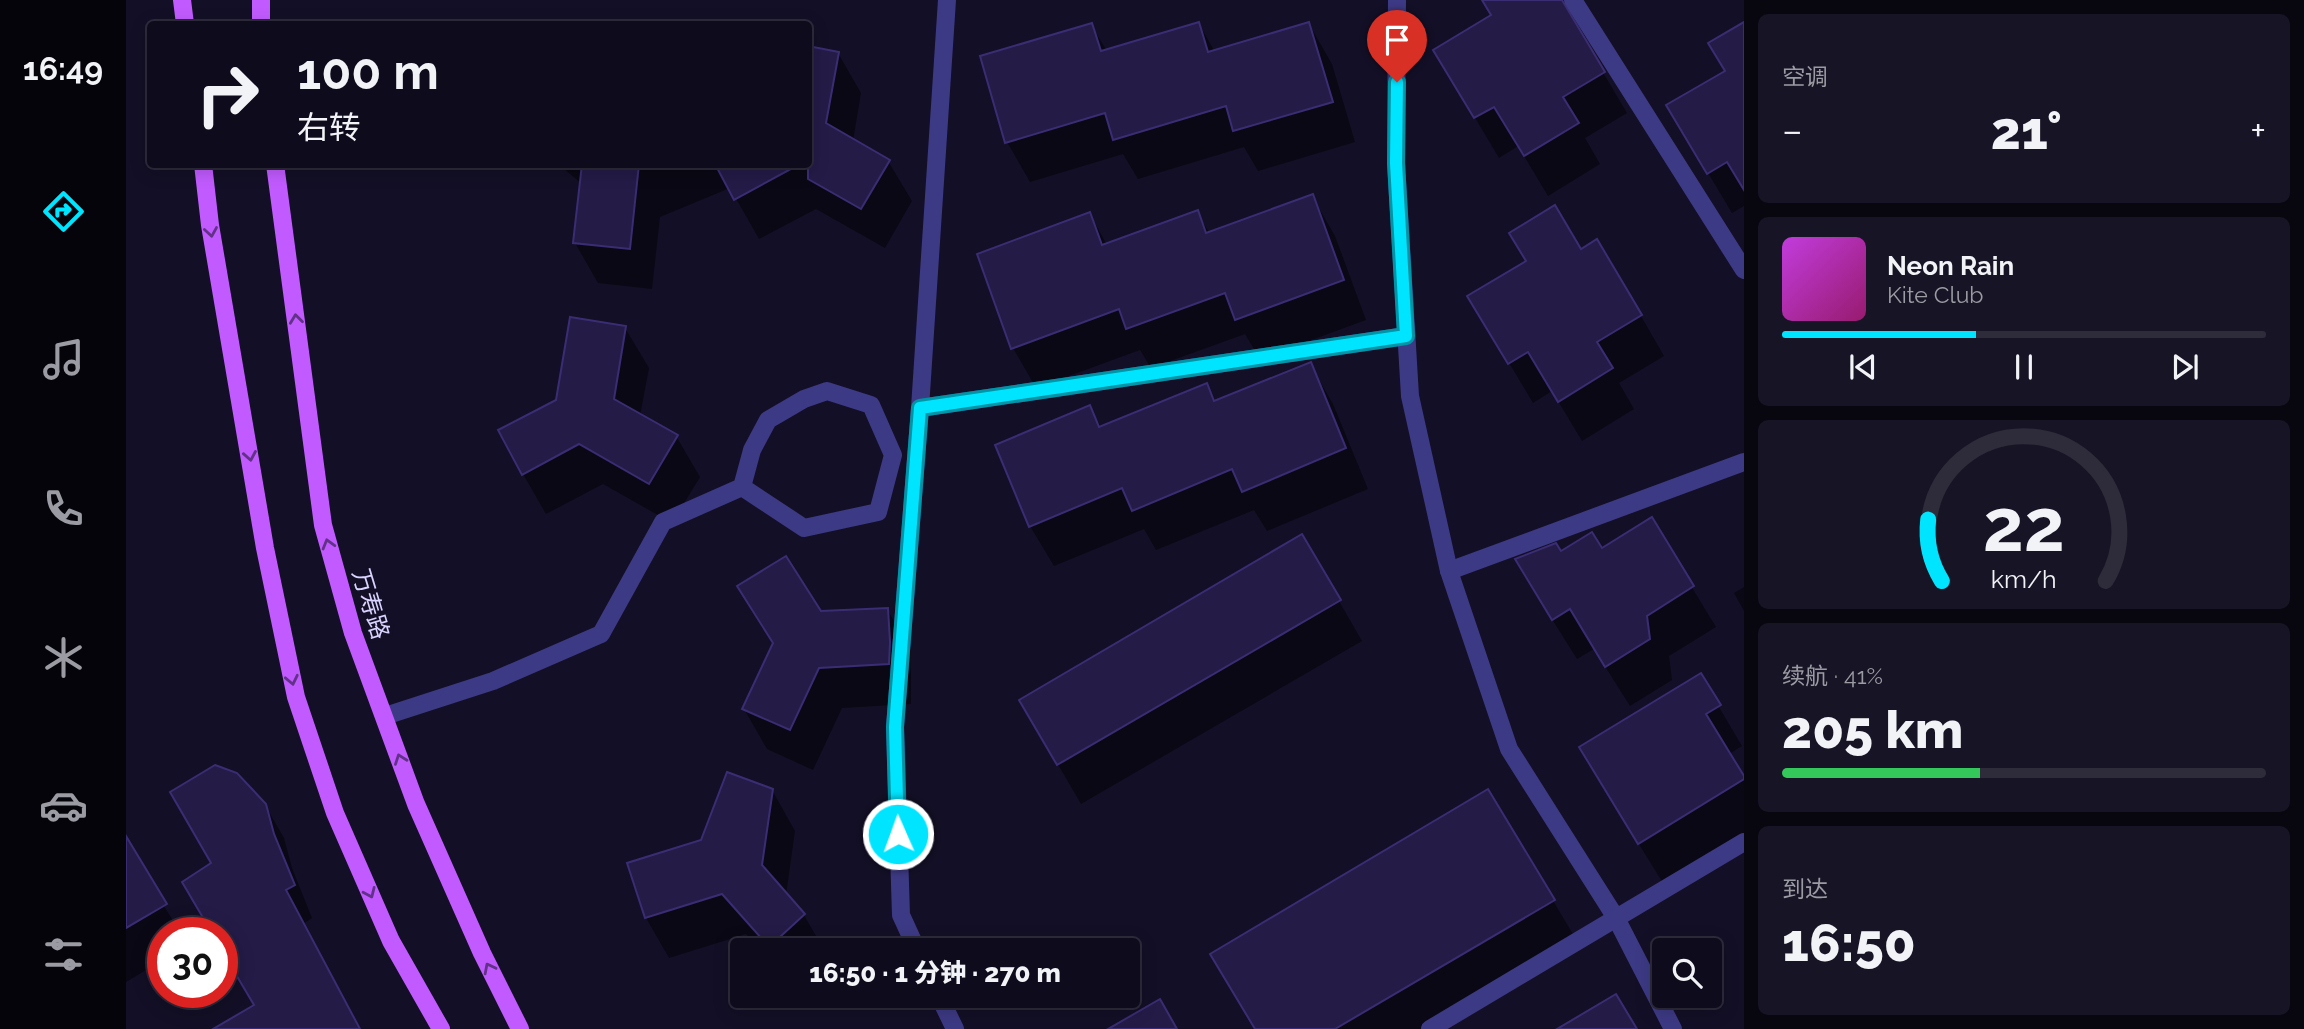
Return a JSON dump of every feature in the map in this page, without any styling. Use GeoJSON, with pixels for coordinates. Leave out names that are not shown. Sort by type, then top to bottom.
{"type":"FeatureCollection","features":[{"type":"Feature","properties":{"kind":"main road"},"geometry":{"type":"LineString","coordinates":[[182,0],[185,21]]}},
{"type":"Feature","properties":{"kind":"main road"},"geometry":{"type":"LineString","coordinates":[[261,0],[261,21]]}},
{"type":"Feature","properties":{"kind":"main road"},"geometry":{"type":"LineString","coordinates":[[203,168],[210,225],[265,548],[296,697],[335,813],[391,941],[441,1029]]}},
{"type":"Feature","properties":{"kind":"main road","name":"万寿路"},"geometry":{"type":"LineString","coordinates":[[276,168],[323,525],[353,634],[421,816],[482,954],[520,1029]]}},
{"type":"Feature","properties":{"kind":"street"},"geometry":{"type":"LineString","coordinates":[[912,938],[901,915],[895,727],[920,408],[947,0]]}},
{"type":"Feature","properties":{"kind":"street"},"geometry":{"type":"LineString","coordinates":[[1397,0],[1396,163],[1410,396],[1449,571],[1509,749],[1616,918],[1673,1029]]}},
{"type":"Feature","properties":{"kind":"street"},"geometry":{"type":"LineString","coordinates":[[1573,0],[1744,270]]}},
{"type":"Feature","properties":{"kind":"street"},"geometry":{"type":"LineString","coordinates":[[920,408],[1406,336]]}},
{"type":"Feature","properties":{"kind":"street"},"geometry":{"type":"LineString","coordinates":[[827,391],[871,405],[893,455],[878,512],[804,528],[743,487],[752,450],[768,420],[804,399],[827,391]]}},
{"type":"Feature","properties":{"kind":"street"},"geometry":{"type":"LineString","coordinates":[[1449,571],[1744,462]]}},
{"type":"Feature","properties":{"kind":"street"},"geometry":{"type":"LineString","coordinates":[[385,716],[493,681],[601,634],[663,522],[743,487]]}},
{"type":"Feature","properties":{"kind":"street"},"geometry":{"type":"LineString","coordinates":[[1430,1029],[1744,842]]}},
{"type":"Feature","properties":{"kind":"street"},"geometry":{"type":"LineString","coordinates":[[944,1008],[954,1029]]}},
{"type":"Feature","properties":{"kind":"building"},"geometry":{"type":"Polygon","coordinates":[[[1482,0],[1562,0],[1605,72],[1563,97],[1579,123],[1524,156],[1494,107],[1474,118],[1433,50],[1491,15],[1482,0]]]}},
{"type":"Feature","properties":{"kind":"building"},"geometry":{"type":"Polygon","coordinates":[[[1199,22],[1208,52],[1309,22],[1333,102],[1233,131],[1226,106],[1113,140],[1105,113],[1005,143],[980,56],[1092,23],[1101,51],[1199,22]]]}},
{"type":"Feature","properties":{"kind":"building"},"geometry":{"type":"Polygon","coordinates":[[[1744,22],[1744,190],[1727,162],[1707,174],[1666,105],[1725,71],[1708,43],[1744,22]]]}},
{"type":"Feature","properties":{"kind":"building"},"geometry":{"type":"Polygon","coordinates":[[[812,47],[839,52],[826,123],[890,160],[861,209],[808,179],[808,168],[812,168],[812,47]]]}},
{"type":"Feature","properties":{"kind":"building"},"geometry":{"type":"Polygon","coordinates":[[[582,168],[639,168],[630,249],[573,243],[582,168]]]}},
{"type":"Feature","properties":{"kind":"building"},"geometry":{"type":"Polygon","coordinates":[[[717,168],[793,168],[734,200],[717,168]]]}},
{"type":"Feature","properties":{"kind":"building"},"geometry":{"type":"Polygon","coordinates":[[[1313,194],[1344,280],[1235,320],[1225,293],[1126,329],[1119,309],[1011,349],[977,254],[1090,212],[1102,245],[1198,210],[1206,233],[1313,194]]]}},
{"type":"Feature","properties":{"kind":"building"},"geometry":{"type":"Polygon","coordinates":[[[1555,205],[1581,249],[1597,239],[1642,315],[1597,342],[1613,368],[1558,402],[1528,352],[1508,364],[1467,296],[1526,261],[1509,233],[1555,205]]]}},
{"type":"Feature","properties":{"kind":"building"},"geometry":{"type":"Polygon","coordinates":[[[570,317],[626,326],[614,399],[678,435],[649,484],[579,444],[522,475],[498,430],[556,400],[570,317]]]}},
{"type":"Feature","properties":{"kind":"building"},"geometry":{"type":"Polygon","coordinates":[[[1311,362],[1346,448],[1242,492],[1232,469],[1132,511],[1122,488],[1029,527],[995,445],[1090,405],[1099,427],[1207,383],[1214,401],[1311,362]]]}},
{"type":"Feature","properties":{"kind":"building"},"geometry":{"type":"Polygon","coordinates":[[[1652,517],[1694,586],[1647,616],[1650,639],[1605,667],[1570,609],[1552,620],[1515,559],[1556,543],[1561,551],[1592,532],[1602,548],[1652,517]]]}},
{"type":"Feature","properties":{"kind":"building"},"geometry":{"type":"Polygon","coordinates":[[[1302,534],[1341,600],[1057,765],[1019,700],[1302,534]]]}},
{"type":"Feature","properties":{"kind":"building"},"geometry":{"type":"Polygon","coordinates":[[[786,556],[821,611],[888,608],[890,642],[889,664],[819,668],[790,730],[742,709],[773,643],[737,586],[786,556]]]}},
{"type":"Feature","properties":{"kind":"building"},"geometry":{"type":"Polygon","coordinates":[[[1701,673],[1721,705],[1706,714],[1744,779],[1638,844],[1579,747],[1701,673]]]}},
{"type":"Feature","properties":{"kind":"building"},"geometry":{"type":"Polygon","coordinates":[[[215,765],[237,773],[266,804],[274,834],[295,885],[286,890],[360,1029],[213,1029],[254,1005],[238,978],[238,917],[203,917],[182,882],[211,863],[170,792],[215,765]]]}},
{"type":"Feature","properties":{"kind":"building"},"geometry":{"type":"Polygon","coordinates":[[[727,772],[773,789],[762,865],[805,914],[779,938],[761,938],[722,894],[645,918],[627,863],[701,840],[727,772]]]}},
{"type":"Feature","properties":{"kind":"building"},"geometry":{"type":"Polygon","coordinates":[[[1488,789],[1555,900],[1335,1029],[1255,1029],[1210,954],[1488,789]]]}},
{"type":"Feature","properties":{"kind":"building"},"geometry":{"type":"Polygon","coordinates":[[[126,836],[167,904],[126,928],[126,836]]]}},
{"type":"Feature","properties":{"kind":"building"},"geometry":{"type":"Polygon","coordinates":[[[1616,994],[1637,1029],[1557,1029],[1616,994]]]}},
{"type":"Feature","properties":{"kind":"building"},"geometry":{"type":"Polygon","coordinates":[[[1160,999],[1177,1029],[1108,1029],[1160,999]]]}},
{"type":"Feature","properties":{"kind":"route"},"geometry":{"type":"LineString","coordinates":[[898,834],[895,727],[920,408],[1406,336],[1396,163],[1397,82]]}}]}
